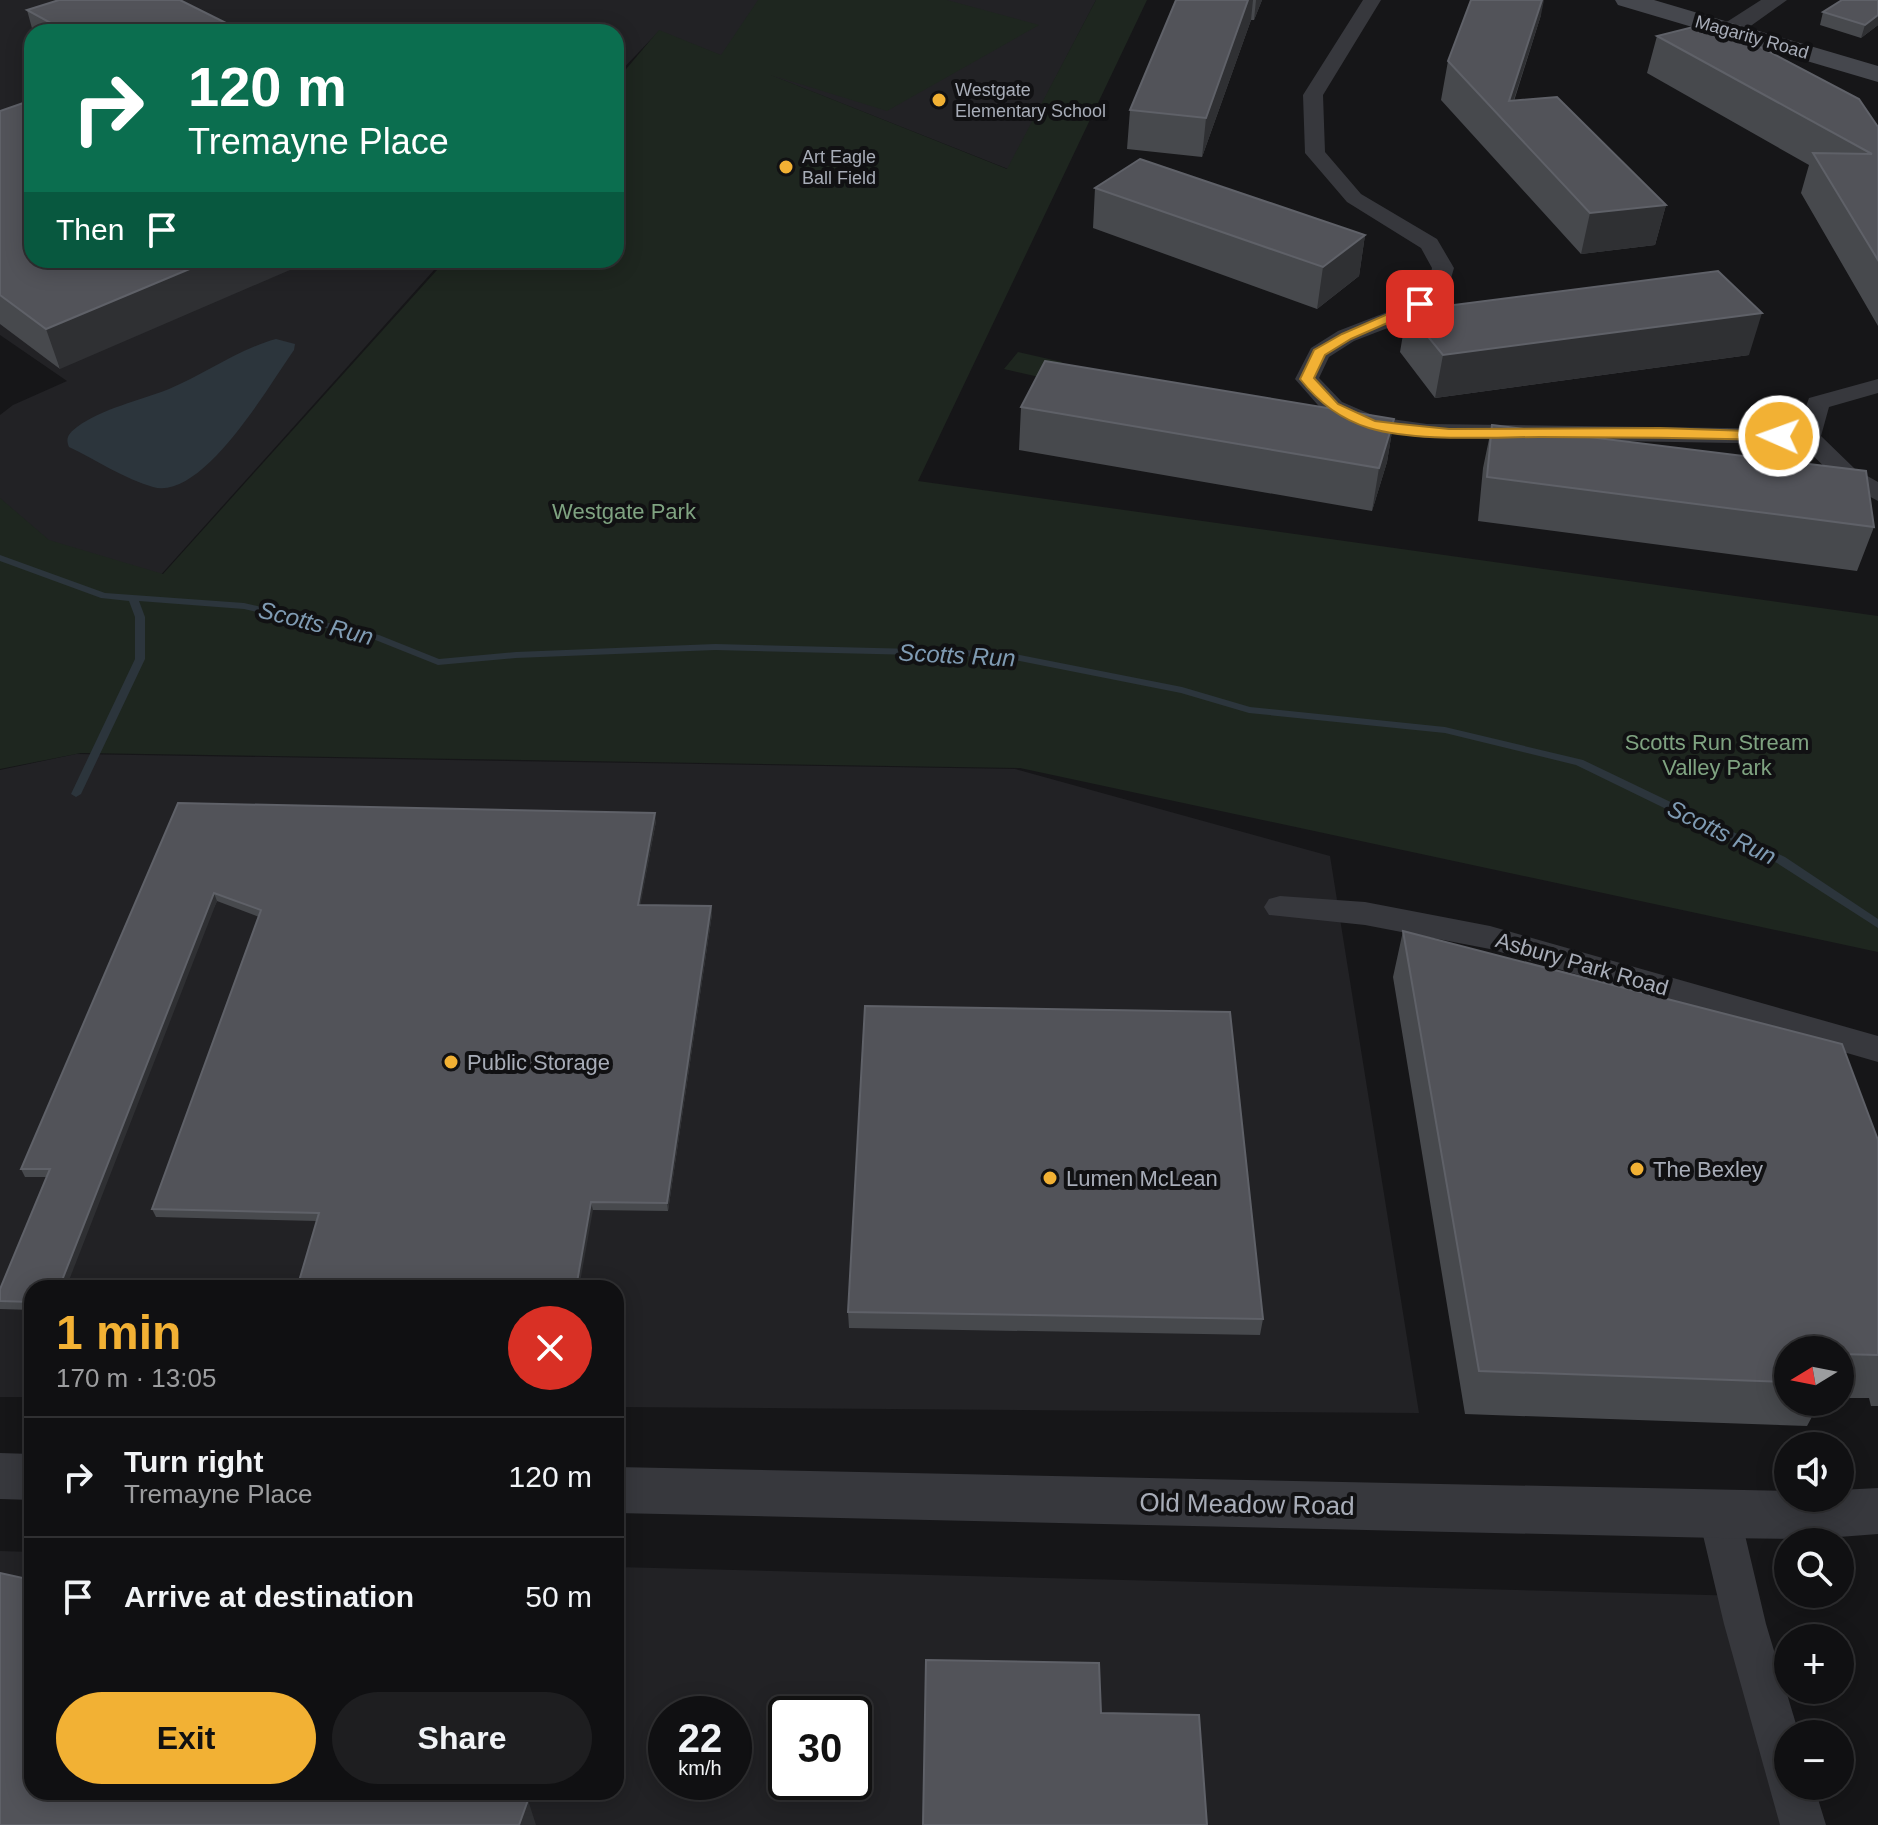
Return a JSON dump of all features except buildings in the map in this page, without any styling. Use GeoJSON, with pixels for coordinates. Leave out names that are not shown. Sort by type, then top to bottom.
{"type":"FeatureCollection","features":[{"type":"Feature","properties":{"kind":"main road","name":"Magarity Road"},"geometry":{"type":"LineString","coordinates":[[1627,0],[1878,74]]}},
{"type":"Feature","properties":{"kind":"street"},"geometry":{"type":"LineString","coordinates":[[1372,0],[1313,95],[1315,153],[1354,198],[1429,244],[1443,268],[1437,294],[1403,314],[1346,336],[1319,353],[1307,379],[1333,407],[1372,424],[1449,433],[1660,432],[1808,437],[1846,474],[1878,493]]}},
{"type":"Feature","properties":{"kind":"street"},"geometry":{"type":"LineString","coordinates":[[1730,30],[1776,0]]}},
{"type":"Feature","properties":{"kind":"street"},"geometry":{"type":"LineString","coordinates":[[1808,437],[1818,403],[1878,386]]}},
{"type":"Feature","properties":{"kind":"street","name":"Asbury Park Road"},"geometry":{"type":"LineString","coordinates":[[1280,907],[1339,908],[1416,920],[1528,947],[1878,1049]]}},
{"type":"Feature","properties":{"kind":"street"},"geometry":{"type":"LineString","coordinates":[[0,1476],[24,1477]]}},
{"type":"Feature","properties":{"kind":"street","name":"Old Meadow Road"},"geometry":{"type":"LineString","coordinates":[[624,1490],[1719,1514],[1813,1515],[1878,1511]]}},
{"type":"Feature","properties":{"kind":"street"},"geometry":{"type":"LineString","coordinates":[[1719,1514],[1748,1638],[1774,1727]]}},
{"type":"Feature","properties":{"kind":"street"},"geometry":{"type":"LineString","coordinates":[[1795,1800],[1803,1825]]}},
{"type":"Feature","properties":{"kind":"shaded area"},"geometry":{"type":"Polygon","coordinates":[[[0,0],[1096,0],[1008,169],[659,31],[624,68],[624,24],[24,24],[24,268],[436,268],[158,578],[46,544],[0,522],[0,415],[13,405],[67,381],[0,335],[0,0]]]}},
{"type":"Feature","properties":{"kind":"shaded area"},"geometry":{"type":"Polygon","coordinates":[[[276,339],[295,344],[294,350],[252,412],[213,459],[193,476],[172,487],[142,484],[69,447],[67,441],[70,434],[87,420],[169,389],[276,339]]]}},
{"type":"Feature","properties":{"kind":"shaded area"},"geometry":{"type":"Polygon","coordinates":[[[76,754],[1015,769],[1330,856],[1419,1413],[624,1407],[624,1280],[24,1280],[24,1397],[0,1397],[0,770],[76,754]]]}},
{"type":"Feature","properties":{"kind":"shaded area"},"geometry":{"type":"Polygon","coordinates":[[[0,1551],[24,1552],[24,1800],[624,1800],[624,1567],[1746,1596],[1774,1723],[1774,1800],[1795,1800],[1808,1825],[0,1825],[0,1551]]]}},
{"type":"Feature","properties":{"kind":"green space"},"geometry":{"type":"Polygon","coordinates":[[[758,0],[947,0],[1039,25],[887,111],[771,75],[1007,169],[1096,0],[1147,0],[918,481],[1878,616],[1878,952],[1020,768],[81,753],[0,769],[0,498],[49,540],[163,574],[439,268],[624,268],[624,72],[659,30],[721,55],[758,0]]]}},
{"type":"Feature","properties":{"kind":"green space"},"geometry":{"type":"Polygon","coordinates":[[[1018,352],[1062,362],[1048,379],[1004,369],[1018,352]]]}},
{"type":"Feature","properties":{"kind":"waterway","name":"Scotts Run"},"geometry":{"type":"LineString","coordinates":[[0,558],[104,596],[133,598]]}},
{"type":"Feature","properties":{"kind":"waterway"},"geometry":{"type":"LineString","coordinates":[[76,794],[140,659],[140,617],[133,598]]}},
{"type":"Feature","properties":{"kind":"waterway","name":"Scotts Run"},"geometry":{"type":"LineString","coordinates":[[133,598],[244,606],[376,637],[438,662],[516,655],[715,647],[999,654],[1182,690],[1249,710],[1445,730],[1579,762],[1781,860],[1878,924]]}},
{"type":"Feature","properties":{"kind":"place","name":"Westgate Elementary School"},"geometry":{"type":"Point","coordinates":[939,100]}},
{"type":"Feature","properties":{"kind":"place","name":"Art Eagle Ball Field"},"geometry":{"type":"Point","coordinates":[786,167]}},
{"type":"Feature","properties":{"kind":"place","name":"Public Storage"},"geometry":{"type":"Point","coordinates":[451,1062]}},
{"type":"Feature","properties":{"kind":"place","name":"The Bexley"},"geometry":{"type":"Point","coordinates":[1637,1169]}},
{"type":"Feature","properties":{"kind":"place","name":"Lumen McLean"},"geometry":{"type":"Point","coordinates":[1050,1178]}},
{"type":"Feature","properties":{"kind":"route"},"geometry":{"type":"LineString","coordinates":[[1420,304],[1403,314],[1346,336],[1319,353],[1307,379],[1333,407],[1372,424],[1400,428],[1449,433],[1660,432],[1779,436]]}},
{"type":"Feature","properties":{"kind":"park label","name":"Westgate Park"},"geometry":{"type":"Point","coordinates":[624,511]}},
{"type":"Feature","properties":{"kind":"park label","name":"Scotts Run Stream Valley Park"},"geometry":{"type":"Point","coordinates":[1717,754]}}]}
